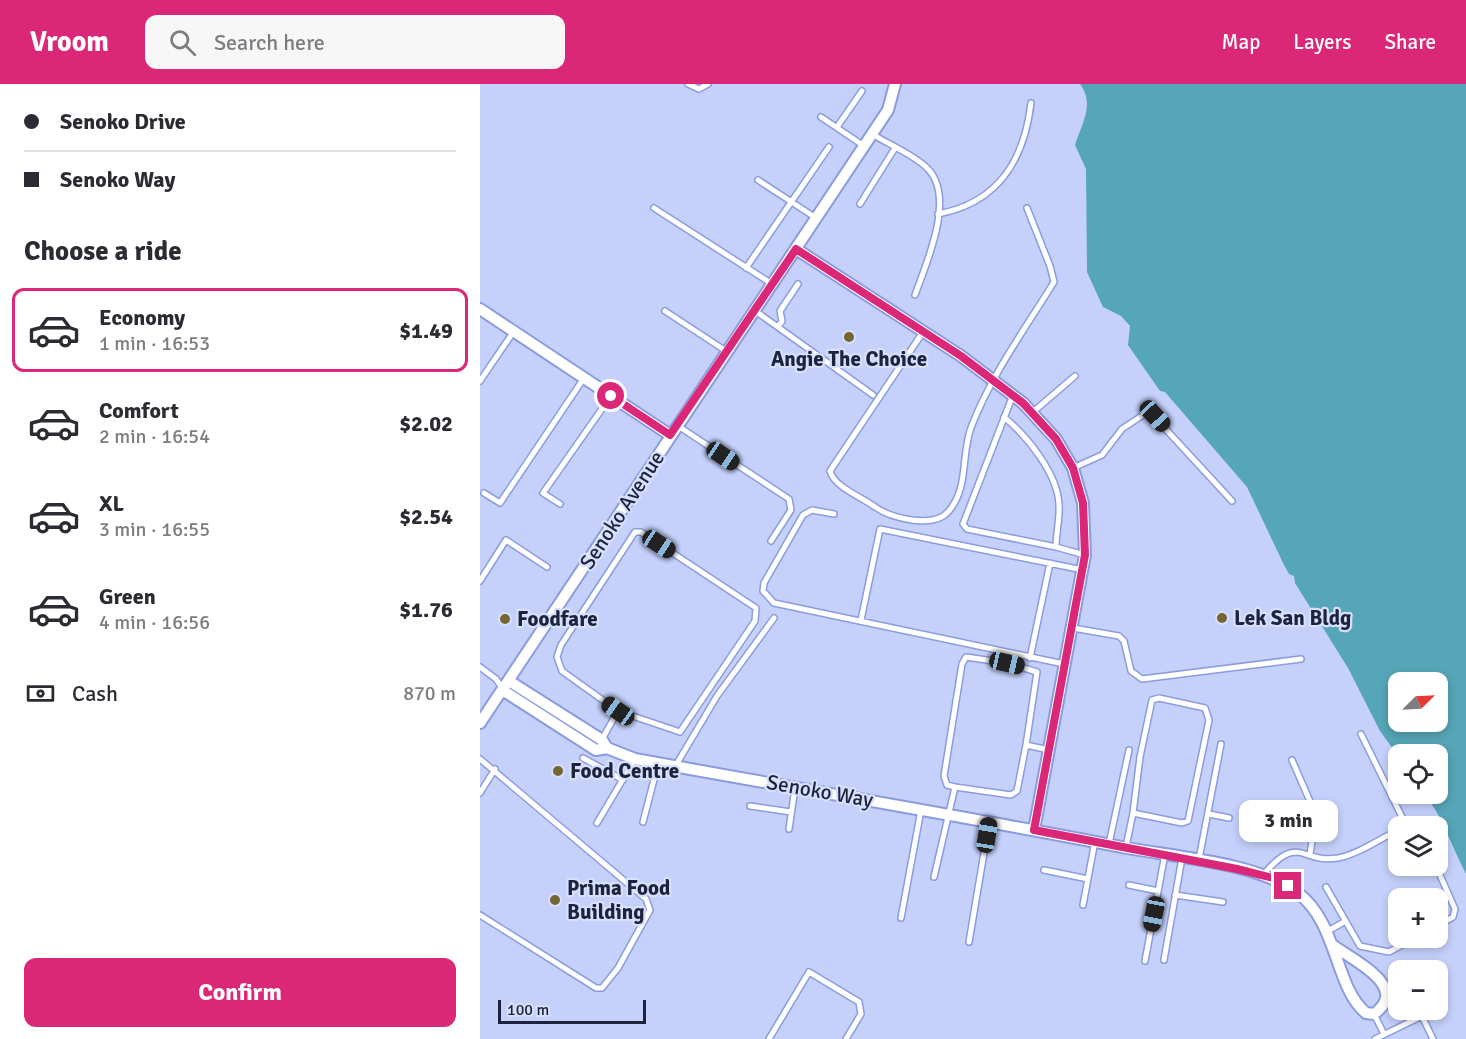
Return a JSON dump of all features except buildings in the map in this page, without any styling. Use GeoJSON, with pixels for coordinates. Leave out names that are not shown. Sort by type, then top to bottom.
{"type":"FeatureCollection","features":[{"type":"Feature","properties":{"kind":"street","name":"Senoko Avenue"},"geometry":{"type":"LineString","coordinates":[[480,723],[888,110],[895,84]]}},
{"type":"Feature","properties":{"kind":"street"},"geometry":{"type":"LineString","coordinates":[[796,249],[923,332],[1012,395],[1033,412],[1056,439],[1073,468],[1083,503],[1084,570],[1034,830]]}},
{"type":"Feature","properties":{"kind":"street"},"geometry":{"type":"LineString","coordinates":[[480,309],[670,435]]}},
{"type":"Feature","properties":{"kind":"street","name":"Senoko Way"},"geometry":{"type":"LineString","coordinates":[[506,686],[602,746],[635,759],[921,808],[1263,875],[1300,894],[1316,912],[1334,946],[1353,1000],[1366,1013],[1374,1014]]}},
{"type":"Feature","properties":{"kind":"street","name":"Senoko Way"},"geometry":{"type":"LineString","coordinates":[[1334,946],[1374,973],[1385,989]]}},
{"type":"Feature","properties":{"kind":"street"},"geometry":{"type":"LineString","coordinates":[[1374,1014],[1387,1002],[1385,989]]}},
{"type":"Feature","properties":{"kind":"lane"},"geometry":{"type":"LineString","coordinates":[[688,84],[699,89],[708,84]]}},
{"type":"Feature","properties":{"kind":"lane"},"geometry":{"type":"LineString","coordinates":[[837,127],[862,91]]}},
{"type":"Feature","properties":{"kind":"lane"},"geometry":{"type":"LineString","coordinates":[[938,214],[961,210],[999,185],[1022,147],[1030,103]]}},
{"type":"Feature","properties":{"kind":"lane"},"geometry":{"type":"LineString","coordinates":[[821,117],[864,146]]}},
{"type":"Feature","properties":{"kind":"lane"},"geometry":{"type":"LineString","coordinates":[[872,134],[928,169],[938,194],[937,232],[915,295]]}},
{"type":"Feature","properties":{"kind":"lane"},"geometry":{"type":"LineString","coordinates":[[746,268],[829,147]]}},
{"type":"Feature","properties":{"kind":"lane"},"geometry":{"type":"LineString","coordinates":[[860,204],[895,148]]}},
{"type":"Feature","properties":{"kind":"lane"},"geometry":{"type":"LineString","coordinates":[[758,180],[816,218]]}},
{"type":"Feature","properties":{"kind":"lane"},"geometry":{"type":"LineString","coordinates":[[654,207],[772,284]]}},
{"type":"Feature","properties":{"kind":"lane"},"geometry":{"type":"LineString","coordinates":[[923,332],[830,471],[835,480],[881,512],[932,521],[947,513],[962,488],[971,428],[993,380],[1054,282],[1027,208]]}},
{"type":"Feature","properties":{"kind":"lane"},"geometry":{"type":"LineString","coordinates":[[778,327],[782,321],[780,311],[798,284]]}},
{"type":"Feature","properties":{"kind":"lane"},"geometry":{"type":"LineString","coordinates":[[754,310],[873,395]]}},
{"type":"Feature","properties":{"kind":"lane"},"geometry":{"type":"LineString","coordinates":[[665,311],[726,351]]}},
{"type":"Feature","properties":{"kind":"lane"},"geometry":{"type":"LineString","coordinates":[[480,381],[514,331]]}},
{"type":"Feature","properties":{"kind":"lane"},"geometry":{"type":"LineString","coordinates":[[1033,412],[1075,376]]}},
{"type":"Feature","properties":{"kind":"lane"},"geometry":{"type":"LineString","coordinates":[[484,493],[500,503],[584,378]]}},
{"type":"Feature","properties":{"kind":"lane"},"geometry":{"type":"LineString","coordinates":[[1012,395],[962,519],[964,527],[1085,555]]}},
{"type":"Feature","properties":{"kind":"lane"},"geometry":{"type":"LineString","coordinates":[[560,504],[543,494],[611,396]]}},
{"type":"Feature","properties":{"kind":"lane"},"geometry":{"type":"LineString","coordinates":[[1073,468],[1102,455],[1122,429],[1149,411],[1232,501]]}},
{"type":"Feature","properties":{"kind":"lane"},"geometry":{"type":"LineString","coordinates":[[1004,417],[1036,451],[1050,476],[1059,504],[1056,547]]}},
{"type":"Feature","properties":{"kind":"lane"},"geometry":{"type":"LineString","coordinates":[[677,425],[789,499],[791,510],[771,541]]}},
{"type":"Feature","properties":{"kind":"lane"},"geometry":{"type":"LineString","coordinates":[[834,514],[812,510],[803,515],[764,583],[764,591],[774,603],[1066,664]]}},
{"type":"Feature","properties":{"kind":"lane"},"geometry":{"type":"LineString","coordinates":[[861,620],[880,528],[1084,570]]}},
{"type":"Feature","properties":{"kind":"lane"},"geometry":{"type":"LineString","coordinates":[[638,531],[756,608],[757,616],[684,729],[675,732],[618,711],[562,671],[557,657],[561,645],[632,534],[638,531]]}},
{"type":"Feature","properties":{"kind":"lane"},"geometry":{"type":"LineString","coordinates":[[480,581],[507,540],[547,567]]}},
{"type":"Feature","properties":{"kind":"lane"},"geometry":{"type":"LineString","coordinates":[[1030,658],[1050,563]]}},
{"type":"Feature","properties":{"kind":"lane"},"geometry":{"type":"LineString","coordinates":[[675,767],[717,696],[774,618]]}},
{"type":"Feature","properties":{"kind":"lane"},"geometry":{"type":"LineString","coordinates":[[1072,628],[1119,636],[1124,641],[1131,671],[1142,679],[1301,659]]}},
{"type":"Feature","properties":{"kind":"lane"},"geometry":{"type":"LineString","coordinates":[[966,657],[1007,663],[1037,672],[1026,745],[1015,793],[1007,796],[947,785],[944,776],[962,664],[966,657]]}},
{"type":"Feature","properties":{"kind":"lane","name":"Senoko Way"},"geometry":{"type":"LineString","coordinates":[[480,667],[506,686]]}},
{"type":"Feature","properties":{"kind":"lane","name":"Senoko Way"},"geometry":{"type":"LineString","coordinates":[[496,679],[506,686]]}},
{"type":"Feature","properties":{"kind":"lane"},"geometry":{"type":"LineString","coordinates":[[1126,847],[1140,757],[1152,700],[1159,698],[1205,708],[1209,720],[1188,821],[1182,823],[1133,813]]}},
{"type":"Feature","properties":{"kind":"lane"},"geometry":{"type":"LineString","coordinates":[[602,746],[618,711]]}},
{"type":"Feature","properties":{"kind":"lane"},"geometry":{"type":"LineString","coordinates":[[1361,735],[1402,816]]}},
{"type":"Feature","properties":{"kind":"lane"},"geometry":{"type":"LineString","coordinates":[[1199,861],[1221,744]]}},
{"type":"Feature","properties":{"kind":"lane"},"geometry":{"type":"LineString","coordinates":[[1026,745],[1049,750]]}},
{"type":"Feature","properties":{"kind":"lane"},"geometry":{"type":"LineString","coordinates":[[1109,844],[1129,750]]}},
{"type":"Feature","properties":{"kind":"lane"},"geometry":{"type":"LineString","coordinates":[[583,758],[623,780]]}},
{"type":"Feature","properties":{"kind":"lane"},"geometry":{"type":"LineString","coordinates":[[480,759],[495,769],[512,789],[646,899],[650,910],[606,986],[596,988],[480,915]]}},
{"type":"Feature","properties":{"kind":"lane"},"geometry":{"type":"LineString","coordinates":[[597,823],[635,759]]}},
{"type":"Feature","properties":{"kind":"lane"},"geometry":{"type":"LineString","coordinates":[[1292,760],[1316,815],[1310,854]]}},
{"type":"Feature","properties":{"kind":"lane"},"geometry":{"type":"LineString","coordinates":[[643,822],[658,764]]}},
{"type":"Feature","properties":{"kind":"lane"},"geometry":{"type":"LineString","coordinates":[[480,793],[495,769]]}},
{"type":"Feature","properties":{"kind":"lane"},"geometry":{"type":"LineString","coordinates":[[789,829],[796,787]]}},
{"type":"Feature","properties":{"kind":"lane"},"geometry":{"type":"LineString","coordinates":[[934,877],[955,787]]}},
{"type":"Feature","properties":{"kind":"lane"},"geometry":{"type":"LineString","coordinates":[[750,806],[791,812]]}},
{"type":"Feature","properties":{"kind":"lane"},"geometry":{"type":"LineString","coordinates":[[901,918],[921,808]]}},
{"type":"Feature","properties":{"kind":"lane"},"geometry":{"type":"LineString","coordinates":[[1209,814],[1229,818]]}},
{"type":"Feature","properties":{"kind":"lane"},"geometry":{"type":"LineString","coordinates":[[969,942],[989,821]]}},
{"type":"Feature","properties":{"kind":"lane"},"geometry":{"type":"LineString","coordinates":[[1263,875],[1288,853],[1310,854],[1327,859],[1341,858],[1388,835]]}},
{"type":"Feature","properties":{"kind":"lane"},"geometry":{"type":"LineString","coordinates":[[1083,904],[1095,841]]}},
{"type":"Feature","properties":{"kind":"lane"},"geometry":{"type":"LineString","coordinates":[[1145,961],[1165,854]]}},
{"type":"Feature","properties":{"kind":"lane"},"geometry":{"type":"LineString","coordinates":[[1164,960],[1182,858]]}},
{"type":"Feature","properties":{"kind":"lane"},"geometry":{"type":"LineString","coordinates":[[1044,870],[1088,879]]}},
{"type":"Feature","properties":{"kind":"lane"},"geometry":{"type":"LineString","coordinates":[[1129,885],[1158,891]]}},
{"type":"Feature","properties":{"kind":"lane"},"geometry":{"type":"LineString","coordinates":[[1326,887],[1356,944],[1383,952],[1392,948]]}},
{"type":"Feature","properties":{"kind":"lane"},"geometry":{"type":"LineString","coordinates":[[1448,893],[1455,909],[1453,917],[1448,920]]}},
{"type":"Feature","properties":{"kind":"lane"},"geometry":{"type":"LineString","coordinates":[[1175,895],[1223,902]]}},
{"type":"Feature","properties":{"kind":"lane"},"geometry":{"type":"LineString","coordinates":[[1326,932],[1344,922]]}},
{"type":"Feature","properties":{"kind":"lane"},"geometry":{"type":"LineString","coordinates":[[769,1039],[809,972],[856,999],[861,1006],[861,1014],[846,1039]]}},
{"type":"Feature","properties":{"kind":"lane"},"geometry":{"type":"LineString","coordinates":[[1374,1014],[1384,1034]]}},
{"type":"Feature","properties":{"kind":"lane"},"geometry":{"type":"LineString","coordinates":[[1375,1039],[1409,1020]]}},
{"type":"Feature","properties":{"kind":"lane"},"geometry":{"type":"LineString","coordinates":[[1424,1020],[1433,1039]]}},
{"type":"Feature","properties":{"kind":"shaded area"},"geometry":{"type":"Polygon","coordinates":[[[1080,84],[1466,84],[1466,874],[1448,836],[1448,816],[1438,816],[1432,804],[1448,804],[1448,744],[1389,744],[1380,731],[1348,668],[1295,583],[1294,576],[1289,574],[1284,565],[1247,487],[1165,392],[1160,391],[1128,345],[1130,326],[1121,316],[1103,307],[1087,272],[1086,169],[1075,145],[1086,114],[1087,99],[1080,84]]]}},
{"type":"Feature","properties":{"kind":"place","name":"Angie The Choice"},"geometry":{"type":"Point","coordinates":[849,337]}},
{"type":"Feature","properties":{"kind":"place","name":"Lek San Bldg"},"geometry":{"type":"Point","coordinates":[1222,618]}},
{"type":"Feature","properties":{"kind":"place","name":"Foodfare"},"geometry":{"type":"Point","coordinates":[505,619]}},
{"type":"Feature","properties":{"kind":"place","name":"Food Centre"},"geometry":{"type":"Point","coordinates":[558,771]}},
{"type":"Feature","properties":{"kind":"place","name":"Prima Food Building"},"geometry":{"type":"Point","coordinates":[555,900]}},
{"type":"Feature","properties":{"kind":"route"},"geometry":{"type":"LineString","coordinates":[[611,396],[670,435],[796,249],[980,369],[1033,412],[1056,439],[1073,468],[1083,503],[1084,570],[1034,830],[1237,869],[1273,878],[1288,886]]}}]}
